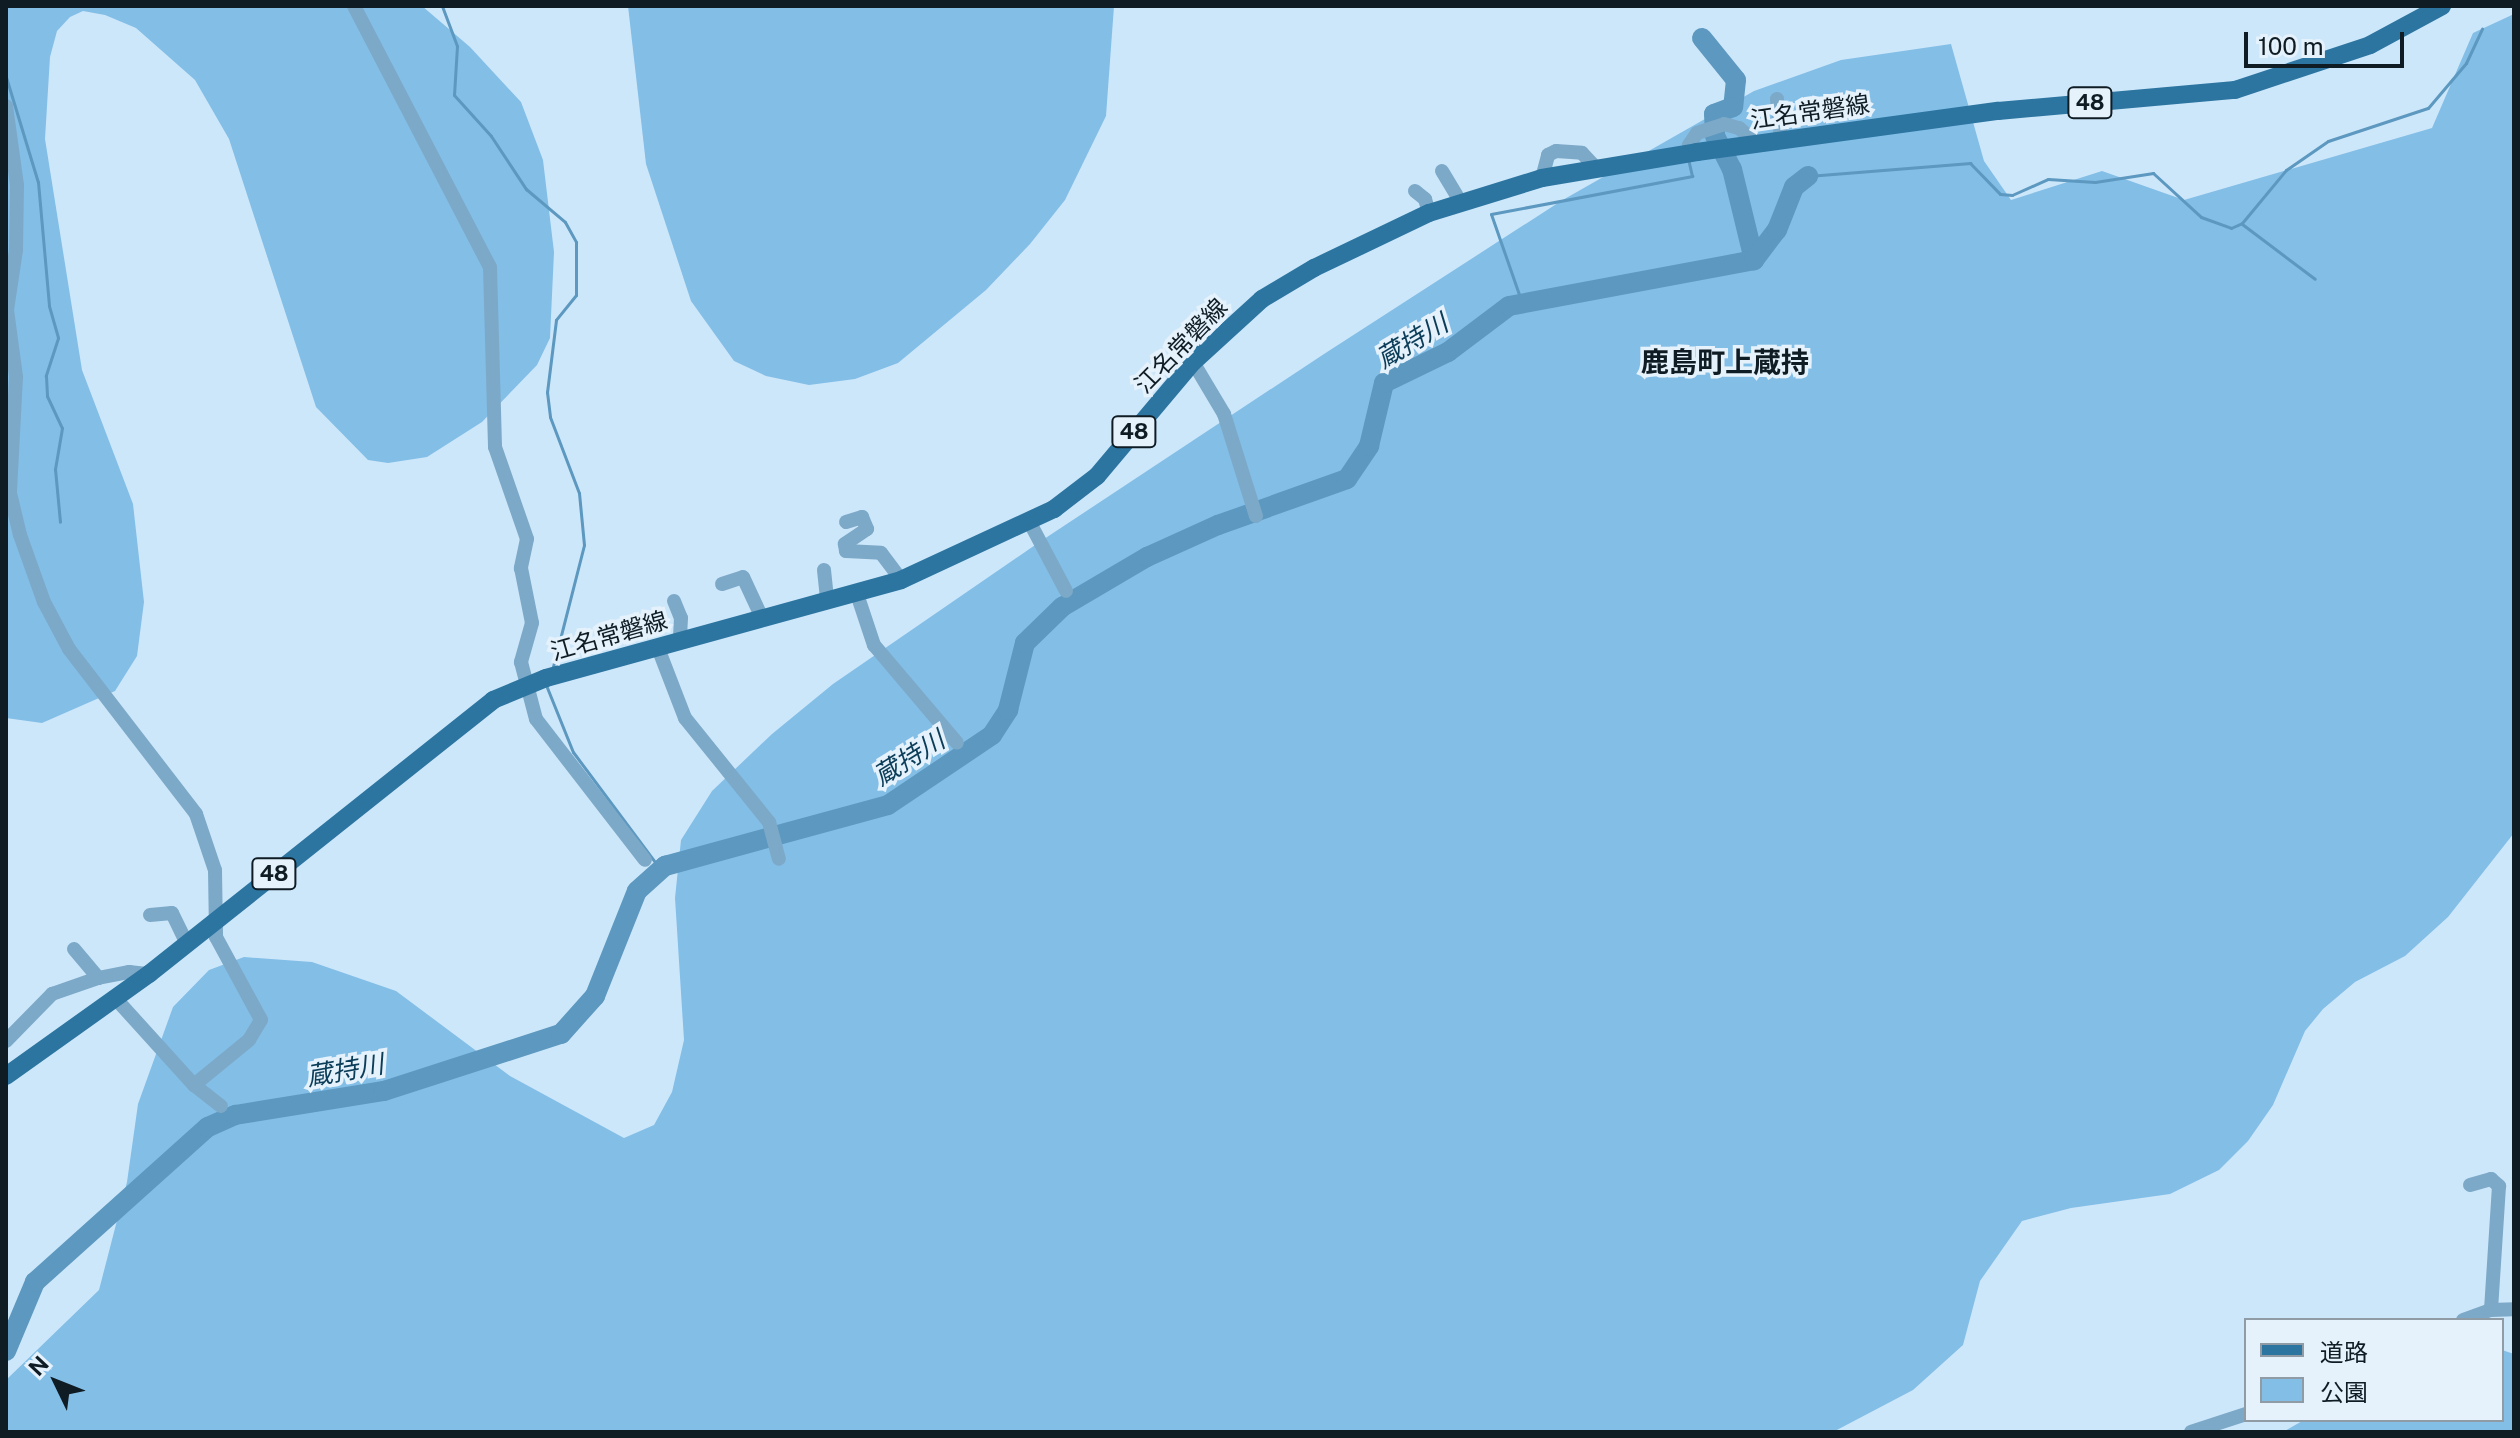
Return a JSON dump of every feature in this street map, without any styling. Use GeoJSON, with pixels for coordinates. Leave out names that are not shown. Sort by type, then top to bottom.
{"type":"FeatureCollection","features":[{"type":"Feature","properties":{"kind":"main road","name":"江名常磐線"},"geometry":{"type":"LineString","coordinates":[[6,1076],[149,974],[462,721],[551,677],[901,580],[1054,509],[1097,476],[1193,362],[1262,299],[1429,213],[1542,178],[1596,168],[1998,111],[2235,90],[2370,45],[2442,6]]}},
{"type":"Feature","properties":{"kind":"street"},"geometry":{"type":"LineString","coordinates":[[354,6],[490,267],[495,447],[527,539],[522,577],[532,623],[521,662],[542,732],[605,802],[645,860]]}},
{"type":"Feature","properties":{"kind":"street"},"geometry":{"type":"LineString","coordinates":[[1777,99],[1781,140]]}},
{"type":"Feature","properties":{"kind":"street"},"geometry":{"type":"LineString","coordinates":[[6,106],[16,157],[18,212],[7,295],[16,377],[10,478],[13,513],[59,635],[196,814],[215,870],[219,906],[214,922],[226,961],[261,1020],[249,1040],[194,1085]]}},
{"type":"Feature","properties":{"kind":"street"},"geometry":{"type":"LineString","coordinates":[[1688,154],[1689,145],[1697,133],[1715,126],[1739,128],[1757,144]]}},
{"type":"Feature","properties":{"kind":"street"},"geometry":{"type":"LineString","coordinates":[[1442,171],[1460,201]]}},
{"type":"Feature","properties":{"kind":"street"},"geometry":{"type":"LineString","coordinates":[[1415,191],[1429,213]]}},
{"type":"Feature","properties":{"kind":"street"},"geometry":{"type":"LineString","coordinates":[[1193,362],[1224,414],[1256,516]]}},
{"type":"Feature","properties":{"kind":"street"},"geometry":{"type":"LineString","coordinates":[[846,522],[862,517],[867,529],[845,544],[846,551],[885,555],[901,580]]}},
{"type":"Feature","properties":{"kind":"street"},"geometry":{"type":"LineString","coordinates":[[1029,521],[1066,591]]}},
{"type":"Feature","properties":{"kind":"street"},"geometry":{"type":"LineString","coordinates":[[824,570],[827,600]]}},
{"type":"Feature","properties":{"kind":"street"},"geometry":{"type":"LineString","coordinates":[[722,584],[743,577],[763,620]]}},
{"type":"Feature","properties":{"kind":"street"},"geometry":{"type":"LineString","coordinates":[[857,594],[874,645],[957,743]]}},
{"type":"Feature","properties":{"kind":"street"},"geometry":{"type":"LineString","coordinates":[[674,601],[681,618],[680,640]]}},
{"type":"Feature","properties":{"kind":"street"},"geometry":{"type":"LineString","coordinates":[[658,648],[685,718],[769,822],[779,859]]}},
{"type":"Feature","properties":{"kind":"street"},"geometry":{"type":"LineString","coordinates":[[150,915],[172,913],[187,944]]}},
{"type":"Feature","properties":{"kind":"street"},"geometry":{"type":"LineString","coordinates":[[74,949],[98,978]]}},
{"type":"Feature","properties":{"kind":"street"},"geometry":{"type":"LineString","coordinates":[[6,1041],[52,994],[98,978],[129,972],[149,974]]}},
{"type":"Feature","properties":{"kind":"street"},"geometry":{"type":"LineString","coordinates":[[116,999],[194,1085],[221,1106]]}},
{"type":"Feature","properties":{"kind":"street"},"geometry":{"type":"LineString","coordinates":[[2470,1185],[2491,1179],[2499,1186],[2491,1310]]}},
{"type":"Feature","properties":{"kind":"street"},"geometry":{"type":"LineString","coordinates":[[2469,1318],[2491,1310],[2514,1309]]}},
{"type":"Feature","properties":{"kind":"street"},"geometry":{"type":"LineString","coordinates":[[2191,1432],[2244,1415]]}},
{"type":"Feature","properties":{"kind":"green space"},"geometry":{"type":"Polygon","coordinates":[[[6,6],[422,6],[470,47],[521,102],[543,160],[554,252],[550,338],[537,365],[482,422],[427,457],[388,463],[368,460],[316,407],[229,139],[195,80],[136,28],[105,15],[83,11],[70,17],[57,31],[50,57],[45,139],[82,370],[133,504],[144,602],[137,656],[115,691],[42,723],[6,718],[6,6]]]}},
{"type":"Feature","properties":{"kind":"green space"},"geometry":{"type":"Polygon","coordinates":[[[628,6],[1114,6],[1106,116],[1065,200],[1030,244],[986,290],[898,363],[855,379],[809,385],[766,376],[734,361],[691,301],[646,164],[628,6]]]}},
{"type":"Feature","properties":{"kind":"green space"},"geometry":{"type":"Polygon","coordinates":[[[2514,14],[2514,833],[2448,917],[2405,956],[2355,982],[2323,1009],[2305,1031],[2273,1105],[2248,1141],[2219,1170],[2170,1194],[2071,1208],[2022,1221],[1980,1281],[1963,1345],[1913,1390],[1833,1432],[6,1432],[6,1380],[99,1290],[127,1182],[138,1104],[173,1007],[209,970],[244,957],[312,962],[396,991],[510,1076],[624,1138],[654,1125],[672,1092],[684,1040],[675,898],[681,840],[712,791],[772,734],[833,684],[1038,543],[1324,354],[1561,201],[1754,91],[1841,60],[1951,44],[1984,161],[2011,200],[2102,171],[2184,200],[2432,128],[2473,33],[2514,14]]]}},
{"type":"Feature","properties":{"kind":"green space"},"geometry":{"type":"Polygon","coordinates":[[[2504,1351],[2514,1354],[2514,1432],[2283,1432],[2300,1422],[2504,1422],[2504,1351]]]}},
{"type":"Feature","properties":{"kind":"waterway"},"geometry":{"type":"LineString","coordinates":[[442,6],[457,46],[454,95],[491,136],[526,189],[565,222],[576,242],[576,295],[556,320],[547,392],[550,417],[579,493],[584,545],[553,667]]}},
{"type":"Feature","properties":{"kind":"waterway"},"geometry":{"type":"LineString","coordinates":[[1808,176],[1970,163],[2000,194],[2012,195],[2048,179],[2095,182],[2153,173],[2201,217],[2231,228],[2242,223],[2286,170],[2328,141],[2428,108],[2466,63],[2482,29]]}},
{"type":"Feature","properties":{"kind":"waterway"},"geometry":{"type":"LineString","coordinates":[[1702,38],[1736,80],[1733,107],[1714,114],[1715,136],[1732,169],[1754,260]]}},
{"type":"Feature","properties":{"kind":"waterway"},"geometry":{"type":"LineString","coordinates":[[6,77],[38,182],[49,306],[58,338],[46,376],[47,396],[62,428],[55,469],[60,522]]}},
{"type":"Feature","properties":{"kind":"waterway"},"geometry":{"type":"LineString","coordinates":[[1706,123],[1714,114]]}},
{"type":"Feature","properties":{"kind":"waterway"},"geometry":{"type":"LineString","coordinates":[[1522,303],[1491,214],[1692,176],[1688,159]]}},
{"type":"Feature","properties":{"kind":"waterway","name":"蔵持川"},"geometry":{"type":"LineString","coordinates":[[6,1351],[35,1282],[208,1127],[235,1115],[384,1091],[561,1034],[595,996],[637,891],[665,866],[888,805],[992,735],[1008,710],[1025,643],[1062,607],[1147,557],[1218,525],[1347,479],[1369,446],[1384,383],[1448,352],[1509,306],[1754,260],[1777,230],[1794,187],[1808,176]]}},
{"type":"Feature","properties":{"kind":"waterway"},"geometry":{"type":"LineString","coordinates":[[2242,224],[2315,279]]}},
{"type":"Feature","properties":{"kind":"waterway"},"geometry":{"type":"LineString","coordinates":[[546,685],[573,752],[661,870]]}},
{"type":"Feature","properties":{"kind":"district","name":"鹿島町上蔵持"},"geometry":{"type":"Point","coordinates":[1725,362]}}]}
